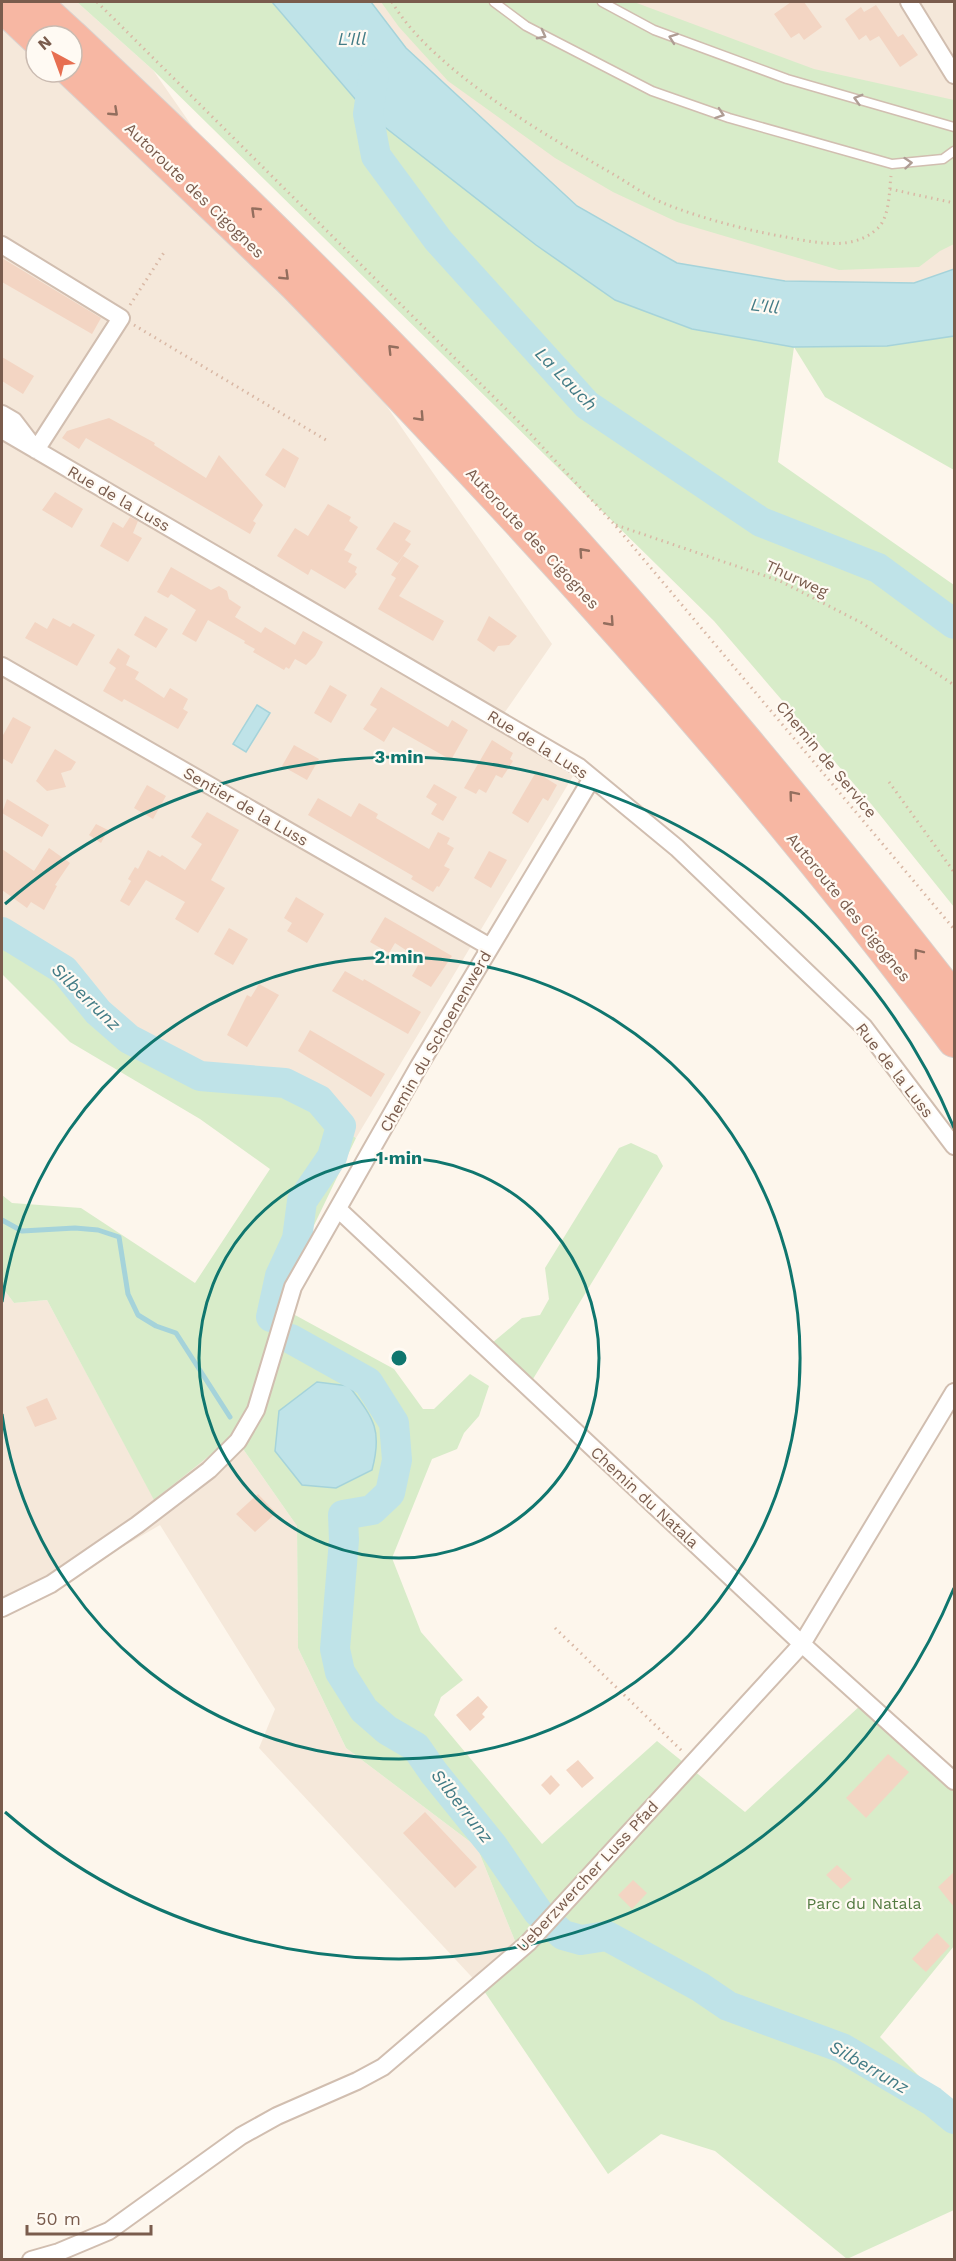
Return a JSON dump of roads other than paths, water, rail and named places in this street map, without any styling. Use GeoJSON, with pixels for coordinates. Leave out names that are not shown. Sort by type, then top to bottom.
{"type":"FeatureCollection","features":[{"type":"Feature","properties":{"kind":"highway","name":"Autoroute des Cigognes"},"geometry":{"type":"LineString","coordinates":[[35,2],[59,24]]}},
{"type":"Feature","properties":{"kind":"highway"},"geometry":{"type":"LineString","coordinates":[[2,6],[24,27]]}},
{"type":"Feature","properties":{"kind":"highway","name":"Autoroute des Cigognes"},"geometry":{"type":"LineString","coordinates":[[84,48],[317,271],[540,504],[747,741],[954,999]]}},
{"type":"Feature","properties":{"kind":"highway","name":"Autoroute des Cigognes"},"geometry":{"type":"LineString","coordinates":[[84,83],[298,288],[518,521],[627,641],[735,767],[820,869],[954,1041]]}},
{"type":"Feature","properties":{"kind":"street"},"geometry":{"type":"LineString","coordinates":[[909,2],[954,75]]}},
{"type":"Feature","properties":{"kind":"street"},"geometry":{"type":"LineString","coordinates":[[2,245],[121,318],[36,450]]}},
{"type":"Feature","properties":{"kind":"street","name":"Rue de la Luss"},"geometry":{"type":"LineString","coordinates":[[2,414],[14,421],[36,450]]}},
{"type":"Feature","properties":{"kind":"street","name":"Rue de la Luss"},"geometry":{"type":"LineString","coordinates":[[2,430],[563,756],[676,848],[864,1027],[954,1146]]}},
{"type":"Feature","properties":{"kind":"street","name":"Sentier de la Luss"},"geometry":{"type":"LineString","coordinates":[[2,666],[490,947]]}},
{"type":"Feature","properties":{"kind":"street","name":"Chemin du Schoenenwerd"},"geometry":{"type":"LineString","coordinates":[[2,1608],[51,1584],[137,1525],[209,1470],[238,1441],[256,1410],[293,1287],[490,947],[592,778]]}},
{"type":"Feature","properties":{"kind":"street","name":"Chemin du Natala"},"geometry":{"type":"LineString","coordinates":[[338,1209],[802,1644],[954,1781]]}},
{"type":"Feature","properties":{"kind":"street","name":"Ueberzwercher Luss Pfad"},"geometry":{"type":"LineString","coordinates":[[31,2259],[58,2252],[109,2231],[241,2136],[276,2116],[357,2081],[383,2067],[540,1931],[802,1644],[954,1392]]}},
{"type":"Feature","properties":{"kind":"lane"},"geometry":{"type":"LineString","coordinates":[[494,2],[526,26],[652,91],[729,118],[892,164],[943,159],[954,151]]}},
{"type":"Feature","properties":{"kind":"lane"},"geometry":{"type":"LineString","coordinates":[[602,2],[654,30],[787,79],[954,127]]}},
{"type":"Feature","properties":{"kind":"water","name":"L'Ill"},"geometry":{"type":"Polygon","coordinates":[[[272,2],[371,2],[406,48],[577,206],[677,263],[785,281],[914,283],[954,269],[954,336],[887,346],[793,347],[692,329],[615,300],[536,245],[368,114],[272,2]]]}},
{"type":"Feature","properties":{"kind":"water"},"geometry":{"type":"Polygon","coordinates":[[[257,705],[270,713],[246,752],[233,744],[257,705]]]}},
{"type":"Feature","properties":{"kind":"water"},"geometry":{"type":"Polygon","coordinates":[[[317,1382],[349,1386],[370,1416],[376,1434],[372,1470],[336,1488],[302,1485],[275,1451],[279,1411],[317,1382]]]}},
{"type":"Feature","properties":{"kind":"waterway","name":"La Lauch"},"geometry":{"type":"LineString","coordinates":[[374,74],[368,114],[376,156],[438,240],[587,405],[761,522],[878,568],[954,624]]}},
{"type":"Feature","properties":{"kind":"waterway","name":"Silberrunz"},"geometry":{"type":"LineString","coordinates":[[2,932],[64,970],[98,1012],[129,1039],[200,1076],[285,1083],[319,1100],[341,1126],[332,1157],[302,1201],[297,1239],[280,1276],[271,1317]]}},
{"type":"Feature","properties":{"kind":"waterway"},"geometry":{"type":"LineString","coordinates":[[2,1220],[22,1231],[75,1228],[98,1230],[119,1237],[128,1294],[138,1315],[156,1326],[176,1333],[230,1417]]}},
{"type":"Feature","properties":{"kind":"waterway","name":"Silberrunz"},"geometry":{"type":"LineString","coordinates":[[291,1339],[368,1382],[394,1423],[397,1460],[390,1493],[372,1510],[343,1515],[344,1540],[335,1649],[340,1672],[364,1710],[387,1730],[416,1747],[493,1846],[538,1912],[563,1935],[581,1940],[607,1936],[700,1987],[728,2006],[842,2048],[932,2101],[954,2119]]}},
{"type":"Feature","properties":{"kind":"park label","name":"Parc du Natala"},"geometry":{"type":"Point","coordinates":[864,1903]}}]}
